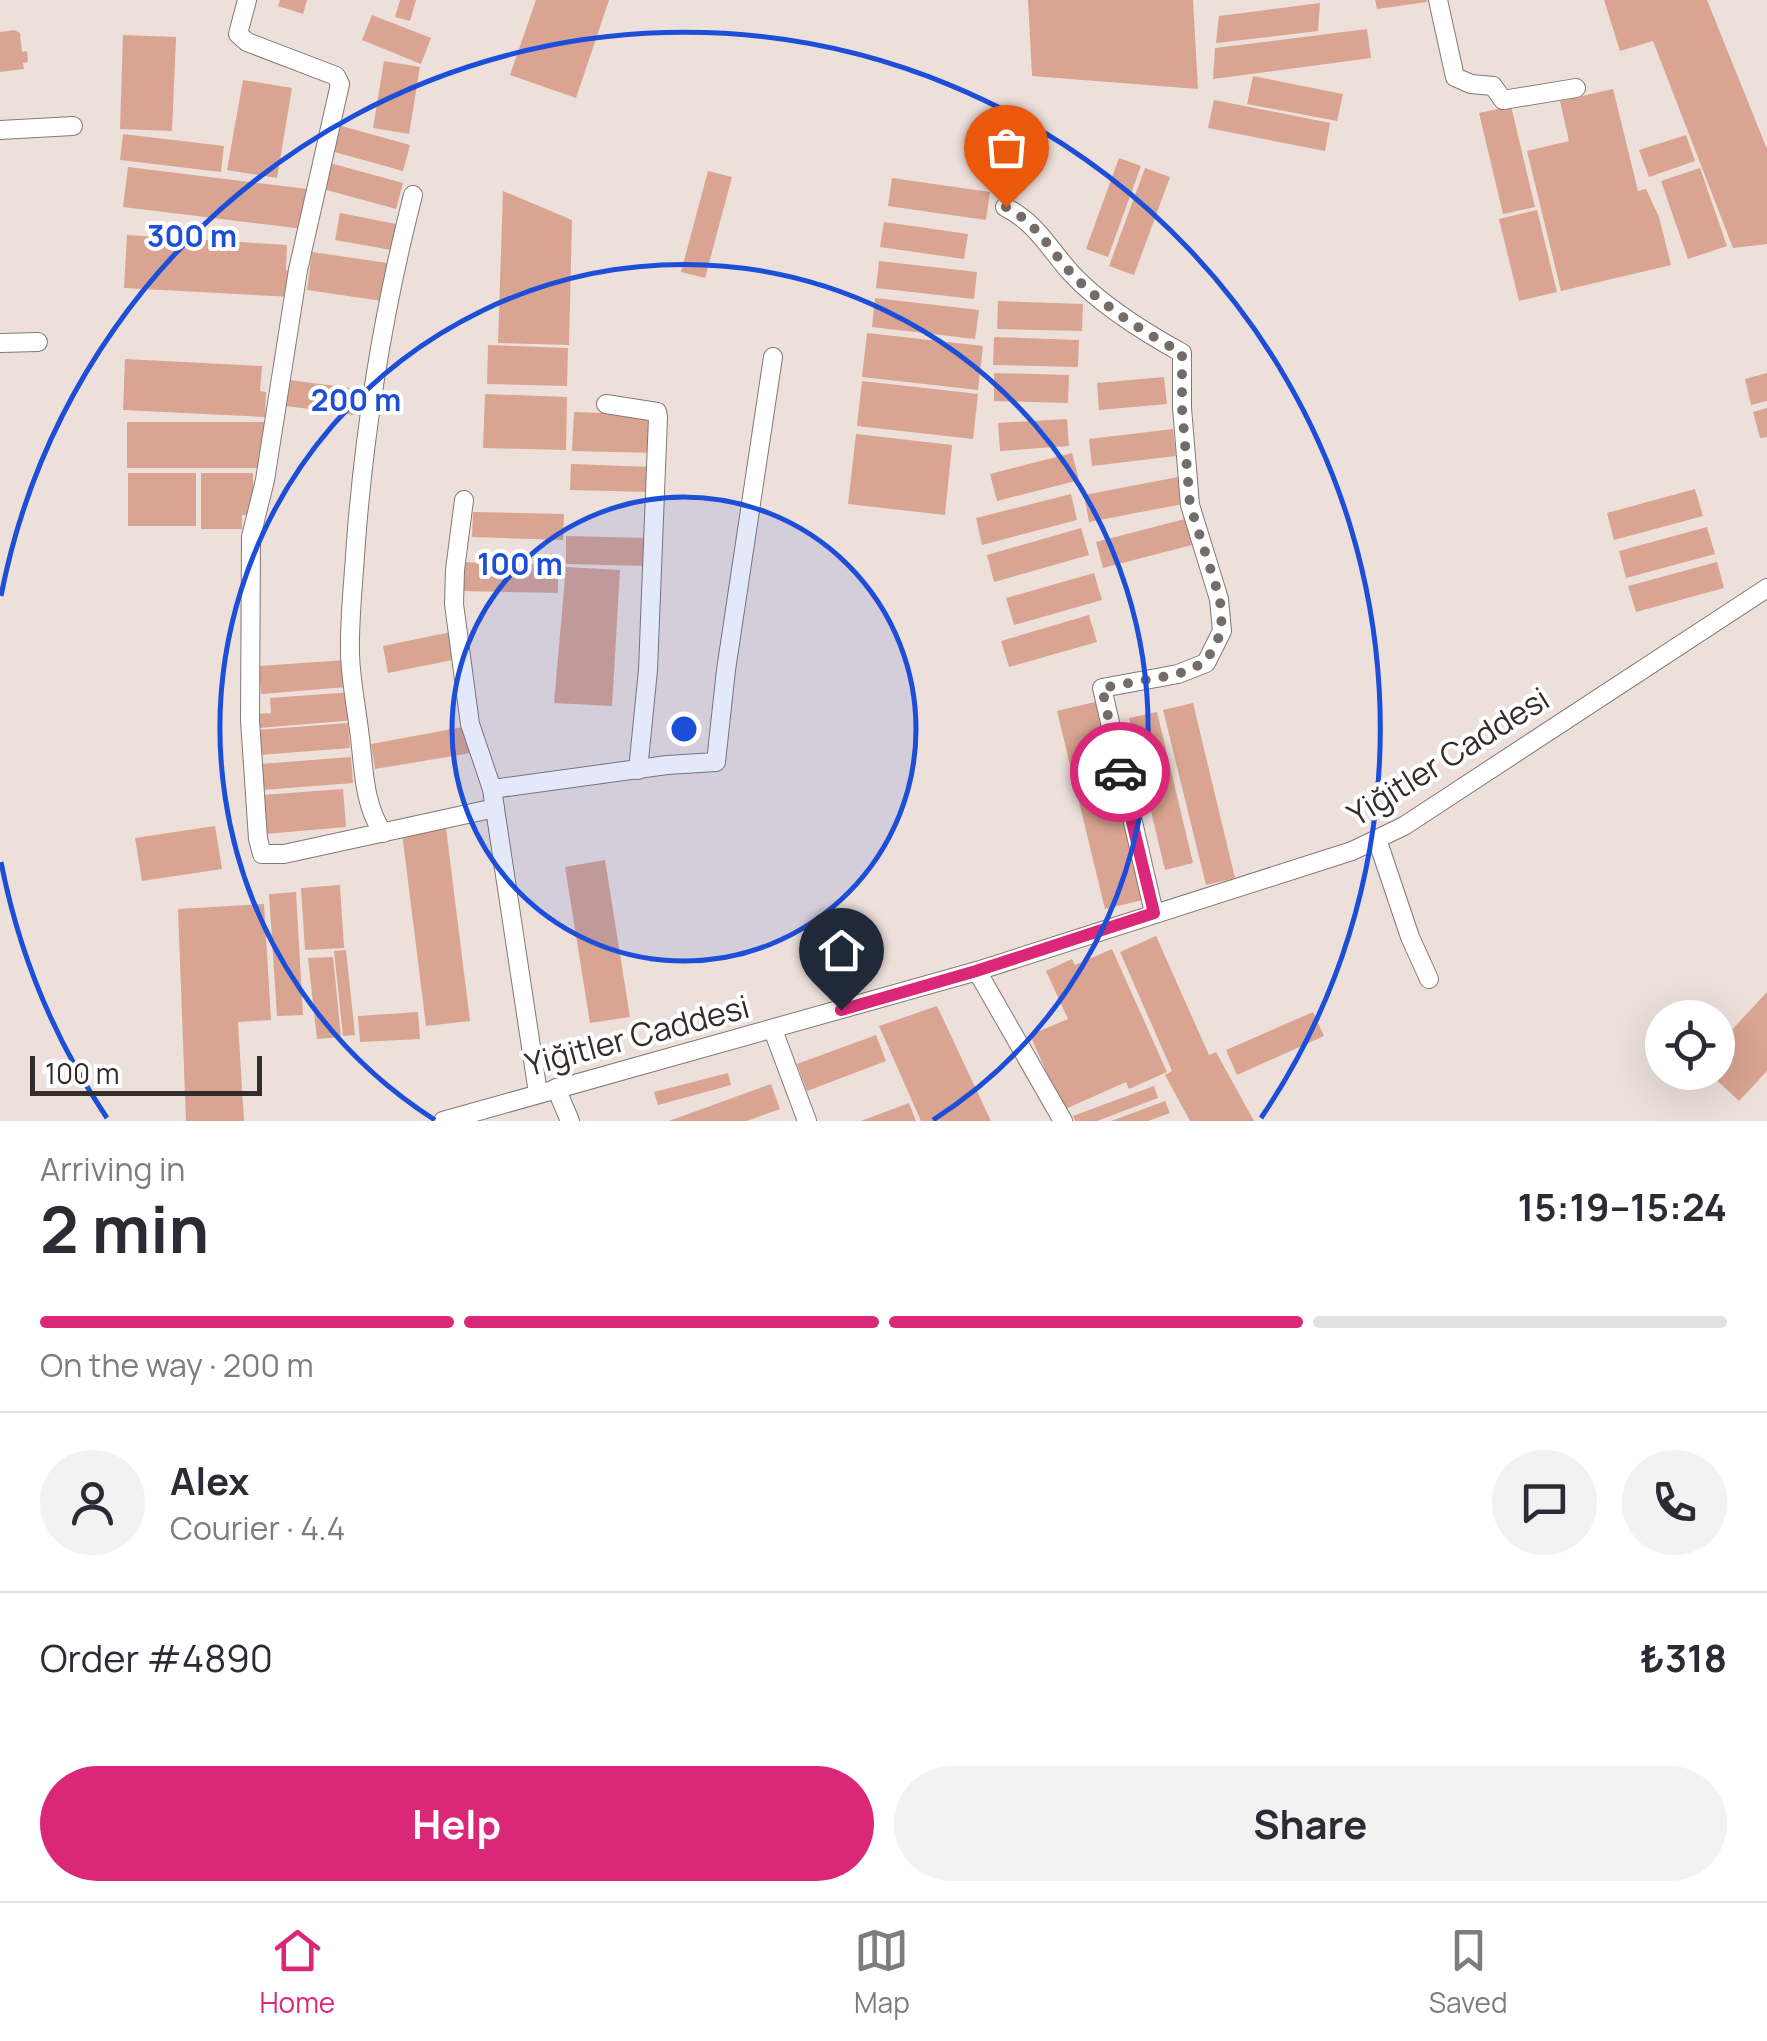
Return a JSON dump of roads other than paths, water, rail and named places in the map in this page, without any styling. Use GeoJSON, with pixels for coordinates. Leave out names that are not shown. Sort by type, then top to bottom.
{"type":"FeatureCollection","features":[{"type":"Feature","properties":{"kind":"street"},"geometry":{"type":"LineString","coordinates":[[247,0],[238,34],[248,42],[336,76],[340,84],[298,270],[265,480],[252,537],[250,720],[262,854],[284,854],[495,808]]}},
{"type":"Feature","properties":{"kind":"street"},"geometry":{"type":"LineString","coordinates":[[1438,0],[1456,77],[1471,84],[1493,86],[1503,100],[1576,88]]}},
{"type":"Feature","properties":{"kind":"street"},"geometry":{"type":"LineString","coordinates":[[0,130],[72,126]]}},
{"type":"Feature","properties":{"kind":"street"},"geometry":{"type":"LineString","coordinates":[[382,833],[370,814],[350,655],[353,590],[371,408],[395,266],[413,196]]}},
{"type":"Feature","properties":{"kind":"street"},"geometry":{"type":"LineString","coordinates":[[1006,207],[1026,217],[1074,277],[1144,332],[1182,353],[1190,505],[1220,599],[1222,631],[1206,662],[1178,674],[1102,688],[1154,913]]}},
{"type":"Feature","properties":{"kind":"street"},"geometry":{"type":"LineString","coordinates":[[0,343],[38,342]]}},
{"type":"Feature","properties":{"kind":"street"},"geometry":{"type":"LineString","coordinates":[[492,789],[716,762],[726,670],[774,357]]}},
{"type":"Feature","properties":{"kind":"street"},"geometry":{"type":"LineString","coordinates":[[606,404],[657,412],[658,416],[648,670],[638,770]]}},
{"type":"Feature","properties":{"kind":"street"},"geometry":{"type":"LineString","coordinates":[[464,500],[454,604],[470,724],[492,789],[547,1090],[570,1121]]}},
{"type":"Feature","properties":{"kind":"street","name":"Yiğitler Caddesi"},"geometry":{"type":"LineString","coordinates":[[443,1121],[976,971],[1352,851],[1404,826],[1767,588]]}},
{"type":"Feature","properties":{"kind":"street"},"geometry":{"type":"LineString","coordinates":[[1376,839],[1429,979]]}},
{"type":"Feature","properties":{"kind":"street"},"geometry":{"type":"LineString","coordinates":[[976,971],[1063,1121]]}},
{"type":"Feature","properties":{"kind":"street"},"geometry":{"type":"LineString","coordinates":[[773,1030],[807,1121]]}}]}
